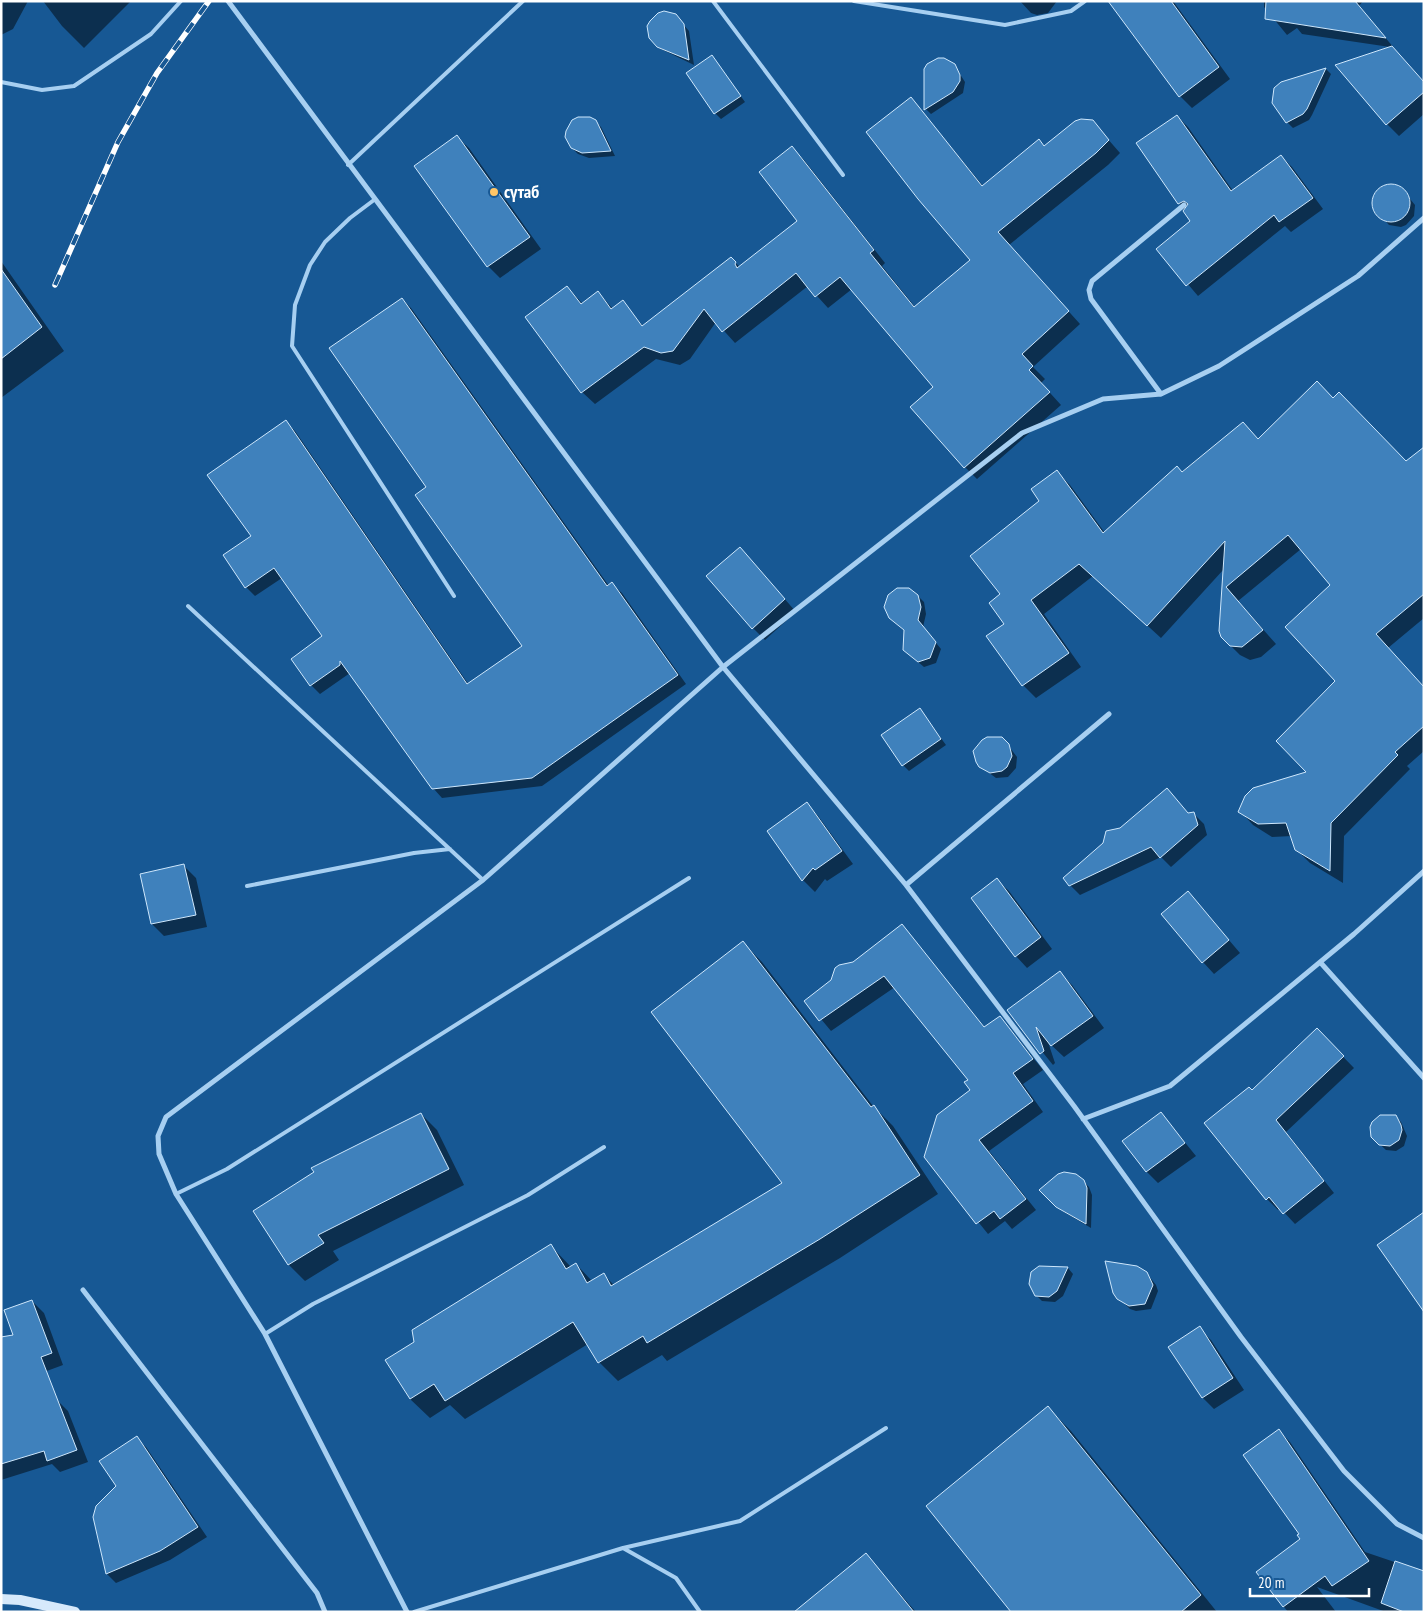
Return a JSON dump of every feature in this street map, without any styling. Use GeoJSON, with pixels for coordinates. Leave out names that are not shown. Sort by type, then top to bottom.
{"type":"FeatureCollection","features":[{"type":"Feature","properties":{"kind":"street"},"geometry":{"type":"LineString","coordinates":[[228,1],[374,200],[723,667],[906,885],[1083,1119],[1241,1337],[1344,1471],[1397,1524],[1424,1538]]}},
{"type":"Feature","properties":{"kind":"street"},"geometry":{"type":"LineString","coordinates":[[1162,394],[1092,299],[1089,290],[1092,281],[1184,206]]}},
{"type":"Feature","properties":{"kind":"street"},"geometry":{"type":"LineString","coordinates":[[407,1612],[265,1334],[176,1194],[159,1154],[158,1136],[166,1117],[483,880],[723,667],[1022,433],[1103,399],[1162,394],[1219,366],[1358,276],[1424,218]]}},
{"type":"Feature","properties":{"kind":"street"},"geometry":{"type":"LineString","coordinates":[[906,885],[1109,714]]}},
{"type":"Feature","properties":{"kind":"street"},"geometry":{"type":"LineString","coordinates":[[1083,1119],[1170,1086],[1320,962],[1424,872]]}},
{"type":"Feature","properties":{"kind":"street"},"geometry":{"type":"LineString","coordinates":[[1320,962],[1424,1078]]}},
{"type":"Feature","properties":{"kind":"street"},"geometry":{"type":"LineString","coordinates":[[83,1290],[317,1593],[326,1612]]}},
{"type":"Feature","properties":{"kind":"street"},"geometry":{"type":"LineString","coordinates":[[1,1599],[20,1600],[75,1612]]}},
{"type":"Feature","properties":{"kind":"lane"},"geometry":{"type":"LineString","coordinates":[[1,82],[42,90],[74,86],[151,34],[181,1]]}},
{"type":"Feature","properties":{"kind":"lane"},"geometry":{"type":"LineString","coordinates":[[348,165],[523,1]]}},
{"type":"Feature","properties":{"kind":"lane"},"geometry":{"type":"LineString","coordinates":[[713,1],[843,175]]}},
{"type":"Feature","properties":{"kind":"lane"},"geometry":{"type":"LineString","coordinates":[[854,1],[1005,25],[1071,11],[1085,1]]}},
{"type":"Feature","properties":{"kind":"lane"},"geometry":{"type":"LineString","coordinates":[[374,200],[350,218],[325,242],[310,265],[295,305],[292,346],[454,596]]}},
{"type":"Feature","properties":{"kind":"lane"},"geometry":{"type":"LineString","coordinates":[[188,606],[483,880]]}},
{"type":"Feature","properties":{"kind":"lane"},"geometry":{"type":"LineString","coordinates":[[247,886],[414,854],[450,849]]}},
{"type":"Feature","properties":{"kind":"lane"},"geometry":{"type":"LineString","coordinates":[[176,1194],[227,1169],[689,878]]}},
{"type":"Feature","properties":{"kind":"lane"},"geometry":{"type":"LineString","coordinates":[[265,1334],[313,1304],[528,1195],[604,1146]]}},
{"type":"Feature","properties":{"kind":"lane"},"geometry":{"type":"LineString","coordinates":[[414,1612],[623,1548],[740,1521],[886,1428]]}},
{"type":"Feature","properties":{"kind":"lane"},"geometry":{"type":"LineString","coordinates":[[623,1548],[676,1578],[700,1612]]}},
{"type":"Feature","properties":{"kind":"building"},"geometry":{"type":"Polygon","coordinates":[[[1108,1],[1171,1],[1219,67],[1179,97],[1108,1]]]}},
{"type":"Feature","properties":{"kind":"building"},"geometry":{"type":"Polygon","coordinates":[[[1266,1],[1355,1],[1386,38],[1265,19],[1266,1]]]}},
{"type":"Feature","properties":{"kind":"building"},"geometry":{"type":"Polygon","coordinates":[[[664,11],[676,14],[684,24],[689,60],[657,47],[649,38],[647,26],[658,13],[664,11]]]}},
{"type":"Feature","properties":{"kind":"building"},"geometry":{"type":"Polygon","coordinates":[[[1392,46],[1424,82],[1424,92],[1386,125],[1335,65],[1392,46]]]}},
{"type":"Feature","properties":{"kind":"building"},"geometry":{"type":"Polygon","coordinates":[[[712,55],[741,96],[714,114],[686,73],[712,55]]]}},
{"type":"Feature","properties":{"kind":"building"},"geometry":{"type":"Polygon","coordinates":[[[938,58],[944,58],[955,64],[960,75],[960,81],[953,92],[924,110],[924,69],[927,64],[938,58]]]}},
{"type":"Feature","properties":{"kind":"building"},"geometry":{"type":"Polygon","coordinates":[[[1326,68],[1307,109],[1303,114],[1286,123],[1272,103],[1274,88],[1281,82],[1326,68]]]}},
{"type":"Feature","properties":{"kind":"building"},"geometry":{"type":"Polygon","coordinates":[[[911,97],[982,186],[1039,139],[1044,146],[1075,121],[1081,119],[1093,120],[1109,140],[1096,153],[998,232],[1069,311],[1022,354],[1033,366],[1029,370],[1050,392],[964,468],[910,407],[933,387],[840,277],[815,297],[796,273],[722,332],[704,309],[673,351],[661,353],[644,347],[581,393],[525,317],[567,286],[581,304],[598,291],[611,309],[623,300],[642,326],[731,257],[736,262],[737,268],[797,221],[759,172],[792,146],[874,250],[870,253],[914,307],[970,260],[918,199],[866,132],[911,97]]]}},
{"type":"Feature","properties":{"kind":"building"},"geometry":{"type":"Polygon","coordinates":[[[1177,115],[1231,191],[1281,155],[1313,198],[1279,222],[1274,215],[1186,286],[1156,249],[1190,221],[1183,211],[1188,204],[1184,201],[1178,204],[1136,143],[1177,115]]]}},
{"type":"Feature","properties":{"kind":"building"},"geometry":{"type":"Polygon","coordinates":[[[578,117],[590,117],[596,120],[611,151],[582,153],[571,148],[565,137],[566,131],[572,120],[578,117]]]}},
{"type":"Feature","properties":{"kind":"building"},"geometry":{"type":"Polygon","coordinates":[[[457,135],[530,237],[487,267],[414,166],[457,135]]]}},
{"type":"Feature","properties":{"kind":"building"},"geometry":{"type":"Polygon","coordinates":[[[1391,184],[1404,190],[1410,203],[1404,216],[1391,222],[1378,216],[1372,203],[1378,190],[1391,184]]]}},
{"type":"Feature","properties":{"kind":"building"},"geometry":{"type":"Polygon","coordinates":[[[1,269],[42,327],[1,359],[1,269]]]}},
{"type":"Feature","properties":{"kind":"building"},"geometry":{"type":"Polygon","coordinates":[[[402,298],[607,586],[612,582],[678,675],[532,778],[432,789],[340,661],[340,665],[310,686],[291,659],[322,636],[274,568],[245,588],[223,555],[251,536],[207,475],[286,420],[467,684],[522,646],[415,495],[426,487],[329,348],[402,298]]]}},
{"type":"Feature","properties":{"kind":"building"},"geometry":{"type":"Polygon","coordinates":[[[1317,381],[1333,398],[1339,392],[1406,461],[1424,447],[1424,594],[1376,634],[1424,687],[1424,726],[1395,752],[1398,755],[1331,823],[1330,871],[1295,850],[1286,823],[1258,824],[1238,812],[1245,796],[1253,788],[1306,772],[1276,741],[1335,681],[1285,627],[1330,585],[1288,535],[1226,587],[1263,630],[1242,647],[1230,646],[1221,637],[1219,631],[1225,541],[1147,626],[1079,564],[1031,600],[1069,653],[1022,686],[986,636],[1004,624],[989,603],[1000,594],[970,556],[1039,501],[1031,489],[1057,470],[1103,533],[1177,466],[1182,472],[1243,422],[1258,439],[1317,381]]]}},
{"type":"Feature","properties":{"kind":"building"},"geometry":{"type":"Polygon","coordinates":[[[740,547],[785,599],[752,629],[706,576],[740,547]]]}},
{"type":"Feature","properties":{"kind":"building"},"geometry":{"type":"Polygon","coordinates":[[[897,588],[909,588],[918,595],[921,607],[918,620],[936,642],[930,658],[918,662],[903,650],[904,630],[889,618],[884,607],[888,595],[897,588]]]}},
{"type":"Feature","properties":{"kind":"building"},"geometry":{"type":"Polygon","coordinates":[[[920,708],[941,739],[902,766],[881,735],[920,708]]]}},
{"type":"Feature","properties":{"kind":"building"},"geometry":{"type":"Polygon","coordinates":[[[987,737],[1002,737],[1009,744],[1012,756],[1007,767],[1002,771],[990,773],[979,767],[976,762],[973,751],[987,737]]]}},
{"type":"Feature","properties":{"kind":"building"},"geometry":{"type":"Polygon","coordinates":[[[1167,788],[1188,813],[1194,812],[1198,825],[1160,858],[1151,847],[1069,886],[1063,878],[1103,843],[1106,831],[1120,828],[1167,788]]]}},
{"type":"Feature","properties":{"kind":"building"},"geometry":{"type":"Polygon","coordinates":[[[807,802],[842,851],[815,870],[813,868],[802,881],[767,831],[807,802]]]}},
{"type":"Feature","properties":{"kind":"building"},"geometry":{"type":"Polygon","coordinates":[[[184,864],[196,915],[151,924],[140,874],[184,864]]]}},
{"type":"Feature","properties":{"kind":"building"},"geometry":{"type":"Polygon","coordinates":[[[997,878],[1041,937],[1015,957],[971,898],[997,878]]]}},
{"type":"Feature","properties":{"kind":"building"},"geometry":{"type":"Polygon","coordinates":[[[1188,891],[1229,940],[1202,963],[1161,914],[1188,891]]]}},
{"type":"Feature","properties":{"kind":"building"},"geometry":{"type":"Polygon","coordinates":[[[902,924],[984,1027],[1000,1016],[1033,1059],[1013,1073],[1033,1101],[979,1140],[1026,1199],[1000,1219],[994,1211],[976,1224],[924,1157],[937,1115],[970,1090],[964,1082],[968,1080],[884,976],[819,1021],[804,1001],[831,980],[835,968],[839,965],[853,962],[902,924]]]}},
{"type":"Feature","properties":{"kind":"building"},"geometry":{"type":"Polygon","coordinates":[[[743,941],[871,1107],[874,1105],[920,1175],[820,1239],[647,1343],[643,1336],[598,1363],[573,1322],[445,1401],[434,1384],[410,1399],[385,1360],[414,1342],[412,1330],[551,1244],[566,1269],[576,1263],[587,1283],[604,1273],[611,1286],[782,1183],[651,1012],[743,941]]]}},
{"type":"Feature","properties":{"kind":"building"},"geometry":{"type":"Polygon","coordinates":[[[1060,971],[1093,1016],[1051,1046],[1036,1027],[1044,1051],[1040,1054],[1007,1010],[1060,971]]]}},
{"type":"Feature","properties":{"kind":"building"},"geometry":{"type":"Polygon","coordinates":[[[1317,1028],[1344,1056],[1276,1120],[1324,1181],[1283,1214],[1269,1197],[1266,1200],[1204,1123],[1249,1087],[1252,1090],[1317,1028]]]}},
{"type":"Feature","properties":{"kind":"building"},"geometry":{"type":"Polygon","coordinates":[[[1161,1112],[1185,1143],[1146,1172],[1122,1141],[1161,1112]]]}},
{"type":"Feature","properties":{"kind":"building"},"geometry":{"type":"Polygon","coordinates":[[[421,1113],[449,1169],[318,1235],[324,1243],[288,1265],[253,1211],[314,1172],[311,1168],[421,1113]]]}},
{"type":"Feature","properties":{"kind":"building"},"geometry":{"type":"Polygon","coordinates":[[[1380,1115],[1396,1115],[1401,1125],[1402,1130],[1399,1140],[1390,1146],[1379,1145],[1371,1137],[1370,1127],[1372,1122],[1380,1115]]]}},
{"type":"Feature","properties":{"kind":"building"},"geometry":{"type":"Polygon","coordinates":[[[1064,1172],[1076,1174],[1084,1180],[1087,1188],[1086,1224],[1056,1207],[1039,1190],[1058,1174],[1064,1172]]]}},
{"type":"Feature","properties":{"kind":"building"},"geometry":{"type":"Polygon","coordinates":[[[1424,1212],[1424,1312],[1377,1245],[1424,1212]]]}},
{"type":"Feature","properties":{"kind":"building"},"geometry":{"type":"Polygon","coordinates":[[[1105,1261],[1137,1266],[1147,1272],[1153,1285],[1145,1304],[1129,1306],[1117,1299],[1113,1293],[1105,1261]]]}},
{"type":"Feature","properties":{"kind":"building"},"geometry":{"type":"Polygon","coordinates":[[[1039,1266],[1068,1267],[1057,1291],[1049,1297],[1035,1296],[1029,1284],[1031,1272],[1039,1266]]]}},
{"type":"Feature","properties":{"kind":"building"},"geometry":{"type":"Polygon","coordinates":[[[32,1300],[52,1353],[41,1357],[77,1450],[47,1461],[44,1451],[1,1464],[1,1337],[13,1335],[4,1310],[32,1300]]]}},
{"type":"Feature","properties":{"kind":"building"},"geometry":{"type":"Polygon","coordinates":[[[1200,1326],[1233,1378],[1202,1398],[1168,1347],[1200,1326]]]}},
{"type":"Feature","properties":{"kind":"building"},"geometry":{"type":"Polygon","coordinates":[[[1048,1406],[1201,1595],[1181,1612],[1011,1612],[926,1506],[1048,1406]]]}},
{"type":"Feature","properties":{"kind":"building"},"geometry":{"type":"Polygon","coordinates":[[[1279,1429],[1369,1561],[1332,1586],[1325,1576],[1283,1607],[1256,1572],[1300,1539],[1297,1535],[1299,1534],[1243,1455],[1279,1429]]]}},
{"type":"Feature","properties":{"kind":"building"},"geometry":{"type":"Polygon","coordinates":[[[137,1436],[198,1527],[160,1551],[106,1574],[93,1517],[96,1506],[116,1486],[99,1461],[137,1436]]]}},
{"type":"Feature","properties":{"kind":"building"},"geometry":{"type":"Polygon","coordinates":[[[866,1553],[914,1612],[794,1612],[866,1553]]]}},
{"type":"Feature","properties":{"kind":"building"},"geometry":{"type":"Polygon","coordinates":[[[1395,1561],[1424,1571],[1424,1612],[1404,1612],[1381,1603],[1395,1561]]]}},
{"type":"Feature","properties":{"kind":"railway"},"geometry":{"type":"LineString","coordinates":[[55,285],[118,142],[157,73],[209,1]]}},
{"type":"Feature","properties":{"kind":"place","name":"сүтаб"},"geometry":{"type":"Point","coordinates":[494,192]}}]}
